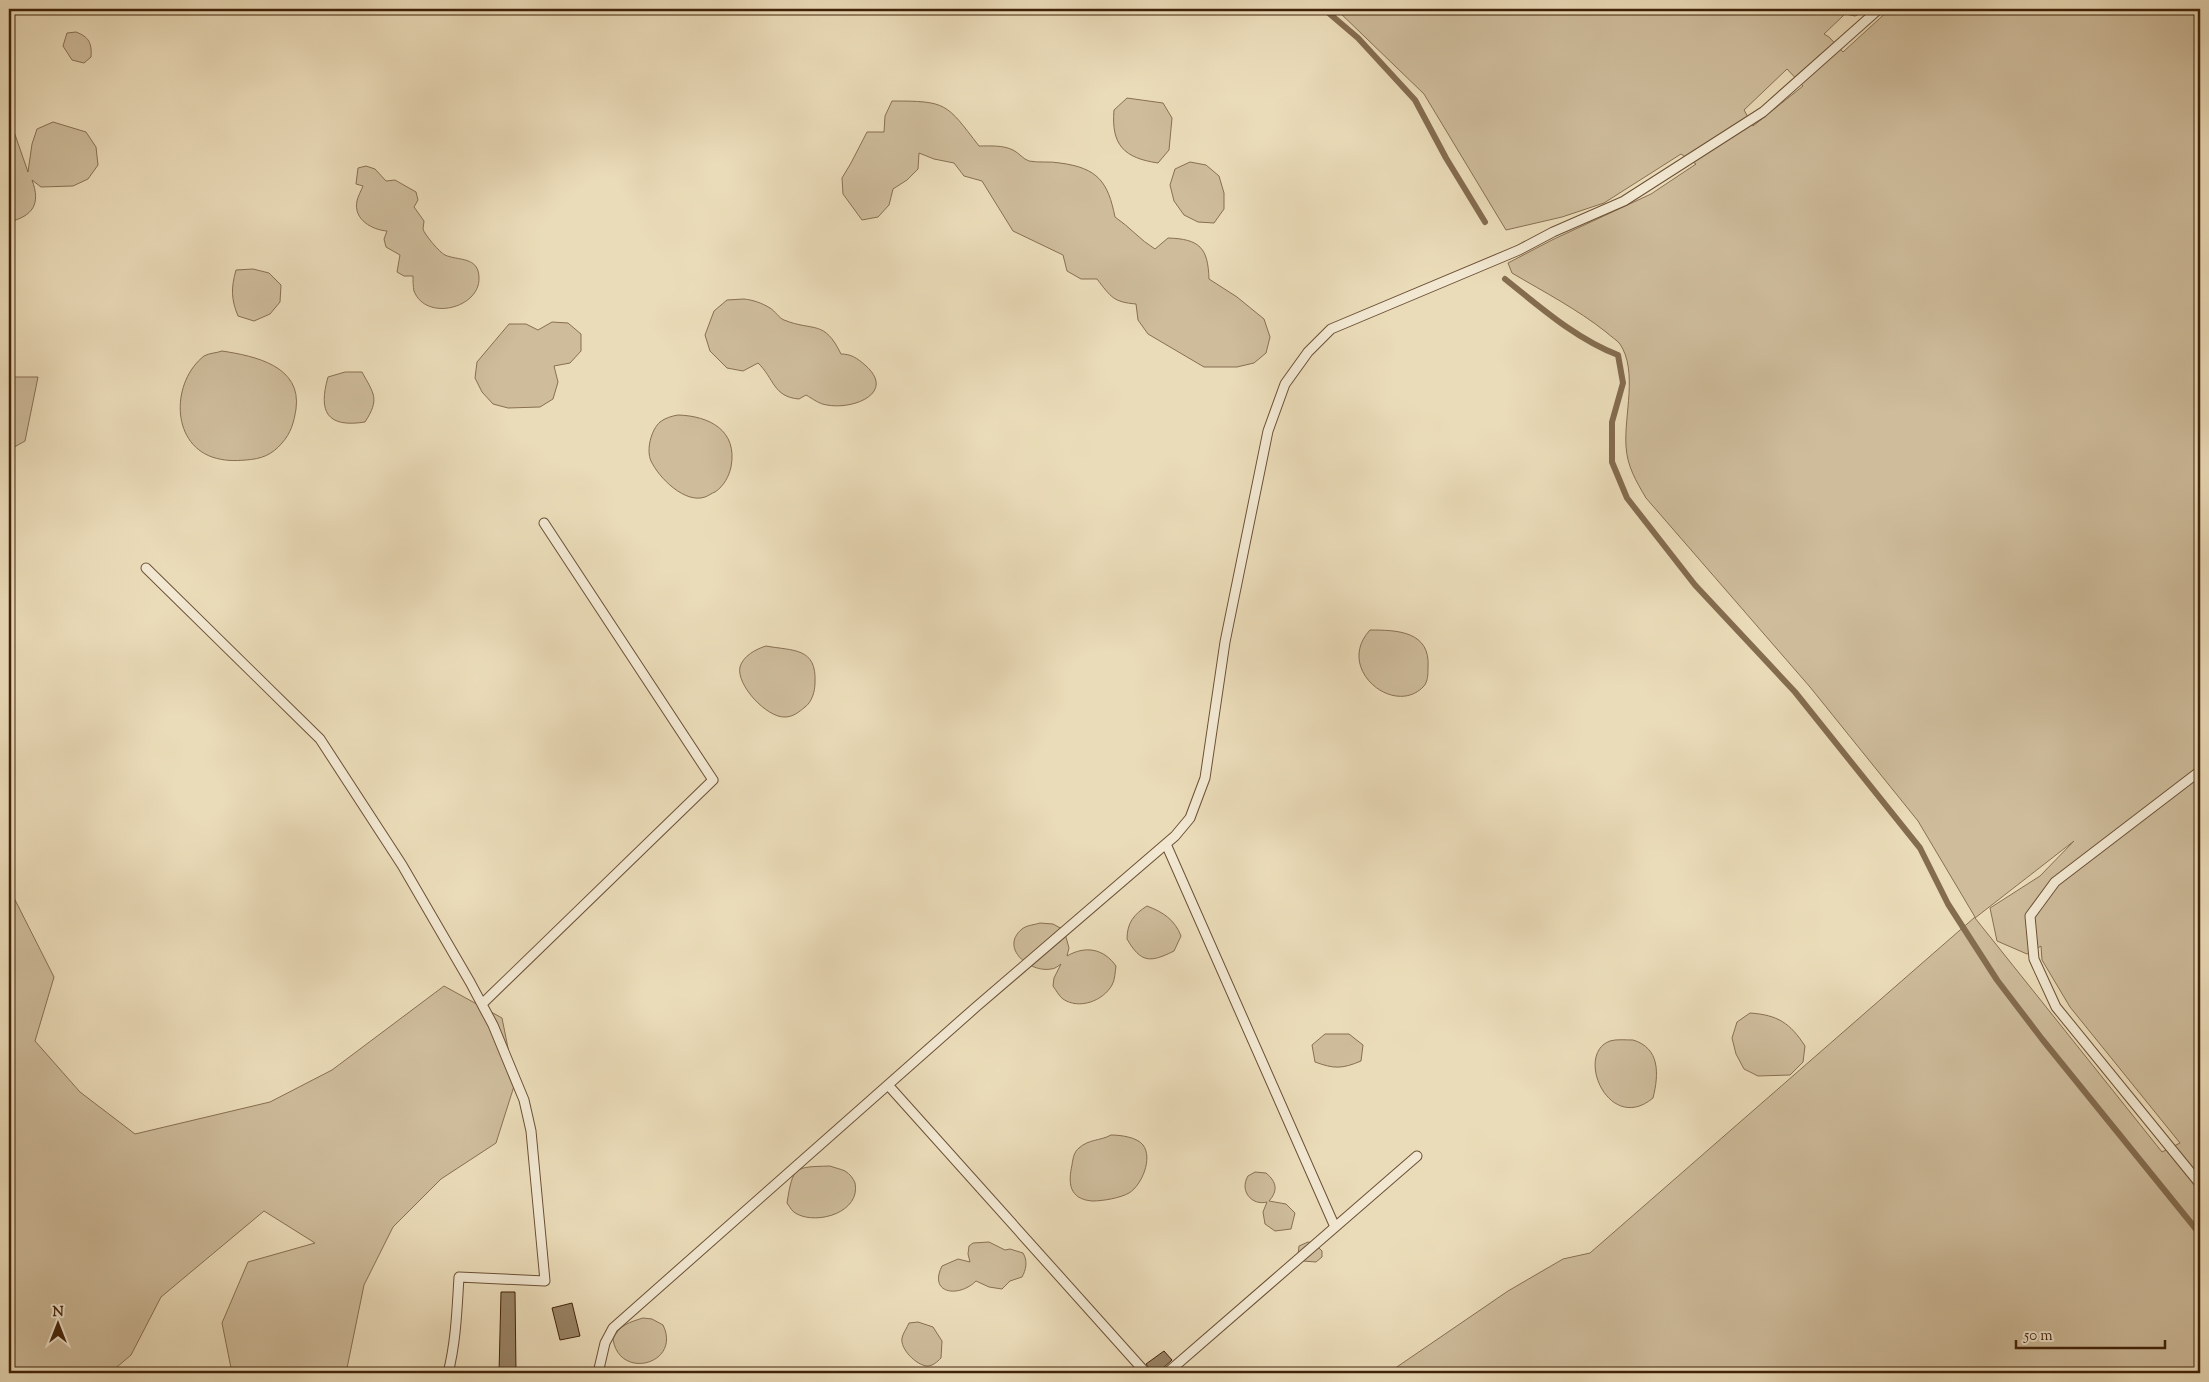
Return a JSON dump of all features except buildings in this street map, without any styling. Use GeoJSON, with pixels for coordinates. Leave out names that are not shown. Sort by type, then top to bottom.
{"type":"FeatureCollection","features":[{"type":"Feature","properties":{"kind":"lane"},"geometry":{"type":"LineString","coordinates":[[598,1373],[605,1343],[613,1328],[888,1085],[1166,844],[1190,818],[1205,778],[1225,642],[1268,431],[1285,384],[1308,352],[1331,329],[1519,250],[1553,232],[1624,201],[1763,112],[1879,9]]}},
{"type":"Feature","properties":{"kind":"lane"},"geometry":{"type":"LineString","coordinates":[[482,1004],[713,780],[544,522]]}},
{"type":"Feature","properties":{"kind":"lane"},"geometry":{"type":"LineString","coordinates":[[146,568],[320,739],[402,865],[482,1004],[524,1100],[530,1124],[545,1281],[459,1277],[457,1320],[448,1373]]}},
{"type":"Feature","properties":{"kind":"lane"},"geometry":{"type":"LineString","coordinates":[[2200,772],[2055,882],[2030,916],[2034,958],[2056,1007],[2200,1184]]}},
{"type":"Feature","properties":{"kind":"lane"},"geometry":{"type":"LineString","coordinates":[[1166,844],[1335,1227]]}},
{"type":"Feature","properties":{"kind":"lane"},"geometry":{"type":"LineString","coordinates":[[888,1085],[1146,1373]]}},
{"type":"Feature","properties":{"kind":"lane"},"geometry":{"type":"LineString","coordinates":[[1167,1373],[1417,1156]]}},
{"type":"Feature","properties":{"kind":"shaded area"},"geometry":{"type":"Polygon","coordinates":[[[1336,9],[1871,9],[1855,16],[1845,14],[1824,34],[1843,52],[1890,9],[2200,9],[2200,782],[2198,785],[2200,784],[2200,1373],[1388,1373],[1508,1291],[1563,1259],[1590,1253],[1975,917],[1918,821],[1810,687],[1646,498],[1628,460],[1626,434],[1629,380],[1625,355],[1620,344],[1584,316],[1512,273],[1508,263],[1552,240],[1651,194],[1696,164],[1681,154],[1604,203],[1562,217],[1506,230],[1424,94],[1336,9]],[[1787,69],[1744,110],[1753,126],[1803,86],[1787,69]],[[2074,841],[1975,918],[2162,1152],[2180,1143],[2070,1007],[2042,960],[2041,946],[2027,954],[1997,941],[1990,908],[2040,876],[2074,841]]]}},
{"type":"Feature","properties":{"kind":"shaded area"},"geometry":{"type":"Polygon","coordinates":[[[76,32],[87,38],[90,44],[91,57],[84,63],[72,60],[63,46],[67,33],[76,32]]]}},
{"type":"Feature","properties":{"kind":"shaded area"},"geometry":{"type":"Polygon","coordinates":[[[1127,98],[1163,103],[1172,118],[1169,150],[1158,163],[1136,158],[1122,148],[1118,141],[1115,132],[1114,110],[1127,98]]]}},
{"type":"Feature","properties":{"kind":"shaded area"},"geometry":{"type":"Polygon","coordinates":[[[892,101],[924,102],[944,107],[959,121],[979,146],[1005,147],[1029,161],[1073,165],[1092,173],[1105,186],[1115,217],[1155,249],[1168,238],[1188,240],[1200,247],[1207,260],[1209,279],[1237,297],[1264,319],[1270,337],[1266,353],[1254,363],[1237,367],[1204,367],[1148,334],[1138,320],[1136,304],[1122,302],[1113,298],[1097,279],[1081,279],[1067,271],[1063,255],[1013,231],[982,181],[964,176],[954,163],[934,159],[919,153],[918,169],[907,180],[893,189],[889,205],[878,217],[862,220],[843,194],[842,178],[867,132],[884,132],[885,116],[892,101]]]}},
{"type":"Feature","properties":{"kind":"shaded area"},"geometry":{"type":"Polygon","coordinates":[[[53,122],[86,132],[96,147],[98,165],[88,179],[73,186],[41,187],[32,180],[36,196],[33,208],[24,216],[9,222],[9,124],[12,126],[28,172],[32,144],[37,129],[53,122]]]}},
{"type":"Feature","properties":{"kind":"shaded area"},"geometry":{"type":"Polygon","coordinates":[[[1190,162],[1206,165],[1219,176],[1224,193],[1224,209],[1214,223],[1198,222],[1184,215],[1174,201],[1170,185],[1175,169],[1190,162]]]}},
{"type":"Feature","properties":{"kind":"shaded area"},"geometry":{"type":"Polygon","coordinates":[[[366,166],[375,169],[386,181],[395,180],[416,192],[418,200],[414,207],[424,221],[423,229],[429,239],[445,255],[467,261],[476,266],[479,278],[477,288],[471,297],[451,307],[440,308],[429,306],[420,301],[414,291],[413,276],[404,276],[397,272],[400,255],[386,247],[384,239],[387,231],[370,226],[358,214],[357,201],[363,186],[356,184],[358,168],[366,166]]]}},
{"type":"Feature","properties":{"kind":"shaded area"},"geometry":{"type":"Polygon","coordinates":[[[253,269],[269,273],[281,285],[280,302],[270,314],[254,321],[238,316],[233,293],[236,270],[253,269]]]}},
{"type":"Feature","properties":{"kind":"shaded area"},"geometry":{"type":"Polygon","coordinates":[[[744,299],[767,306],[784,320],[823,331],[835,343],[841,354],[857,358],[874,375],[876,384],[874,391],[859,402],[848,405],[827,405],[806,395],[799,399],[784,395],[758,363],[743,371],[727,368],[710,351],[705,335],[714,311],[727,300],[744,299]]]}},
{"type":"Feature","properties":{"kind":"shaded area"},"geometry":{"type":"Polygon","coordinates":[[[552,322],[568,323],[581,334],[581,351],[570,363],[554,366],[558,382],[553,399],[540,407],[508,408],[493,404],[482,392],[475,378],[477,362],[509,324],[526,324],[538,330],[552,322]]]}},
{"type":"Feature","properties":{"kind":"shaded area"},"geometry":{"type":"Polygon","coordinates":[[[222,351],[261,360],[284,373],[292,382],[296,394],[296,409],[292,427],[282,443],[266,456],[237,461],[212,457],[198,449],[189,438],[183,425],[180,410],[181,395],[186,380],[193,367],[204,356],[222,351]]]}},
{"type":"Feature","properties":{"kind":"shaded area"},"geometry":{"type":"Polygon","coordinates":[[[345,372],[362,372],[372,391],[374,397],[373,408],[365,422],[352,423],[334,420],[328,415],[325,408],[325,389],[328,377],[345,372]]]}},
{"type":"Feature","properties":{"kind":"shaded area"},"geometry":{"type":"Polygon","coordinates":[[[9,377],[38,377],[25,441],[9,450],[9,377]]]}},
{"type":"Feature","properties":{"kind":"shaded area"},"geometry":{"type":"Polygon","coordinates":[[[678,415],[700,418],[710,422],[719,428],[730,443],[732,454],[731,467],[727,477],[718,490],[705,497],[689,497],[681,493],[666,482],[651,461],[649,446],[654,430],[662,421],[678,415]]]}},
{"type":"Feature","properties":{"kind":"shaded area"},"geometry":{"type":"Polygon","coordinates":[[[1370,630],[1401,632],[1410,635],[1424,646],[1427,656],[1428,675],[1424,686],[1412,694],[1398,696],[1385,693],[1373,685],[1364,673],[1359,660],[1361,645],[1370,630]]]}},
{"type":"Feature","properties":{"kind":"shaded area"},"geometry":{"type":"Polygon","coordinates":[[[766,646],[794,650],[801,653],[812,663],[815,671],[813,696],[810,702],[791,716],[778,716],[770,712],[754,699],[743,683],[740,674],[742,663],[750,654],[766,646]]]}},
{"type":"Feature","properties":{"kind":"shaded area"},"geometry":{"type":"Polygon","coordinates":[[[9,888],[54,977],[35,1041],[80,1092],[135,1134],[270,1102],[332,1070],[444,986],[502,1018],[515,1083],[496,1143],[441,1179],[393,1227],[364,1285],[346,1373],[232,1373],[222,1323],[248,1262],[315,1243],[264,1211],[161,1297],[131,1355],[110,1373],[9,1373],[9,888]]]}},
{"type":"Feature","properties":{"kind":"shaded area"},"geometry":{"type":"Polygon","coordinates":[[[1147,906],[1168,917],[1181,936],[1174,951],[1152,959],[1142,957],[1137,953],[1127,939],[1128,928],[1132,920],[1138,912],[1147,906]]]}},
{"type":"Feature","properties":{"kind":"shaded area"},"geometry":{"type":"Polygon","coordinates":[[[1040,923],[1053,924],[1064,930],[1069,948],[1067,956],[1088,950],[1100,952],[1111,960],[1116,966],[1114,981],[1108,991],[1097,999],[1083,1004],[1069,1002],[1062,998],[1053,986],[1054,978],[1061,964],[1054,969],[1043,969],[1034,967],[1020,958],[1014,944],[1016,936],[1022,929],[1040,923]]]}},
{"type":"Feature","properties":{"kind":"shaded area"},"geometry":{"type":"Polygon","coordinates":[[[1750,1013],[1776,1018],[1794,1031],[1805,1046],[1803,1062],[1790,1075],[1758,1076],[1744,1069],[1736,1054],[1732,1038],[1737,1022],[1750,1013]]]}},
{"type":"Feature","properties":{"kind":"shaded area"},"geometry":{"type":"Polygon","coordinates":[[[1325,1034],[1349,1034],[1363,1045],[1361,1061],[1348,1066],[1338,1067],[1315,1062],[1312,1045],[1325,1034]]]}},
{"type":"Feature","properties":{"kind":"shaded area"},"geometry":{"type":"Polygon","coordinates":[[[1633,1040],[1642,1044],[1653,1056],[1656,1071],[1655,1089],[1653,1098],[1637,1107],[1623,1107],[1611,1100],[1602,1088],[1596,1075],[1595,1061],[1600,1049],[1610,1041],[1633,1040]]]}},
{"type":"Feature","properties":{"kind":"shaded area"},"geometry":{"type":"Polygon","coordinates":[[[1111,1135],[1133,1138],[1143,1145],[1147,1157],[1145,1171],[1138,1184],[1129,1193],[1106,1200],[1084,1200],[1075,1193],[1071,1184],[1070,1178],[1075,1153],[1087,1143],[1111,1135]]]}},
{"type":"Feature","properties":{"kind":"shaded area"},"geometry":{"type":"Polygon","coordinates":[[[830,1166],[845,1171],[853,1179],[855,1193],[851,1202],[836,1214],[826,1217],[806,1217],[794,1212],[787,1203],[791,1182],[797,1171],[802,1168],[830,1166]]]}},
{"type":"Feature","properties":{"kind":"shaded area"},"geometry":{"type":"Polygon","coordinates":[[[1255,1172],[1266,1173],[1274,1183],[1274,1194],[1269,1201],[1286,1204],[1295,1213],[1291,1229],[1275,1231],[1265,1224],[1263,1212],[1267,1202],[1256,1202],[1248,1196],[1245,1187],[1248,1176],[1255,1172]]]}},
{"type":"Feature","properties":{"kind":"shaded area"},"geometry":{"type":"Polygon","coordinates":[[[989,1242],[1005,1250],[1010,1249],[1023,1253],[1026,1265],[1022,1277],[1010,1281],[1002,1289],[989,1287],[976,1281],[962,1290],[954,1291],[942,1288],[939,1283],[939,1275],[942,1266],[958,1259],[970,1262],[969,1246],[973,1243],[989,1242]]]}},
{"type":"Feature","properties":{"kind":"shaded area"},"geometry":{"type":"Polygon","coordinates":[[[1308,1242],[1314,1243],[1322,1251],[1322,1257],[1316,1262],[1303,1261],[1298,1255],[1299,1246],[1308,1242]]]}},
{"type":"Feature","properties":{"kind":"shaded area"},"geometry":{"type":"Polygon","coordinates":[[[643,1318],[652,1319],[663,1325],[667,1339],[664,1350],[657,1358],[647,1362],[636,1363],[626,1360],[618,1352],[613,1339],[622,1327],[643,1318]]]}},
{"type":"Feature","properties":{"kind":"shaded area"},"geometry":{"type":"Polygon","coordinates":[[[918,1322],[933,1327],[942,1341],[941,1358],[931,1365],[923,1365],[914,1360],[906,1351],[902,1342],[909,1323],[918,1322]]]}},
{"type":"Feature","properties":{"kind":"waterway"},"geometry":{"type":"LineString","coordinates":[[1324,9],[1358,38],[1415,100],[1446,158],[1485,222]]}},
{"type":"Feature","properties":{"kind":"waterway"},"geometry":{"type":"LineString","coordinates":[[1505,279],[1573,331],[1618,355],[1623,383],[1612,422],[1612,462],[1627,498],[1695,585],[1795,692],[1920,848],[1948,904],[1997,980],[2042,1039],[2200,1234]]}}]}
